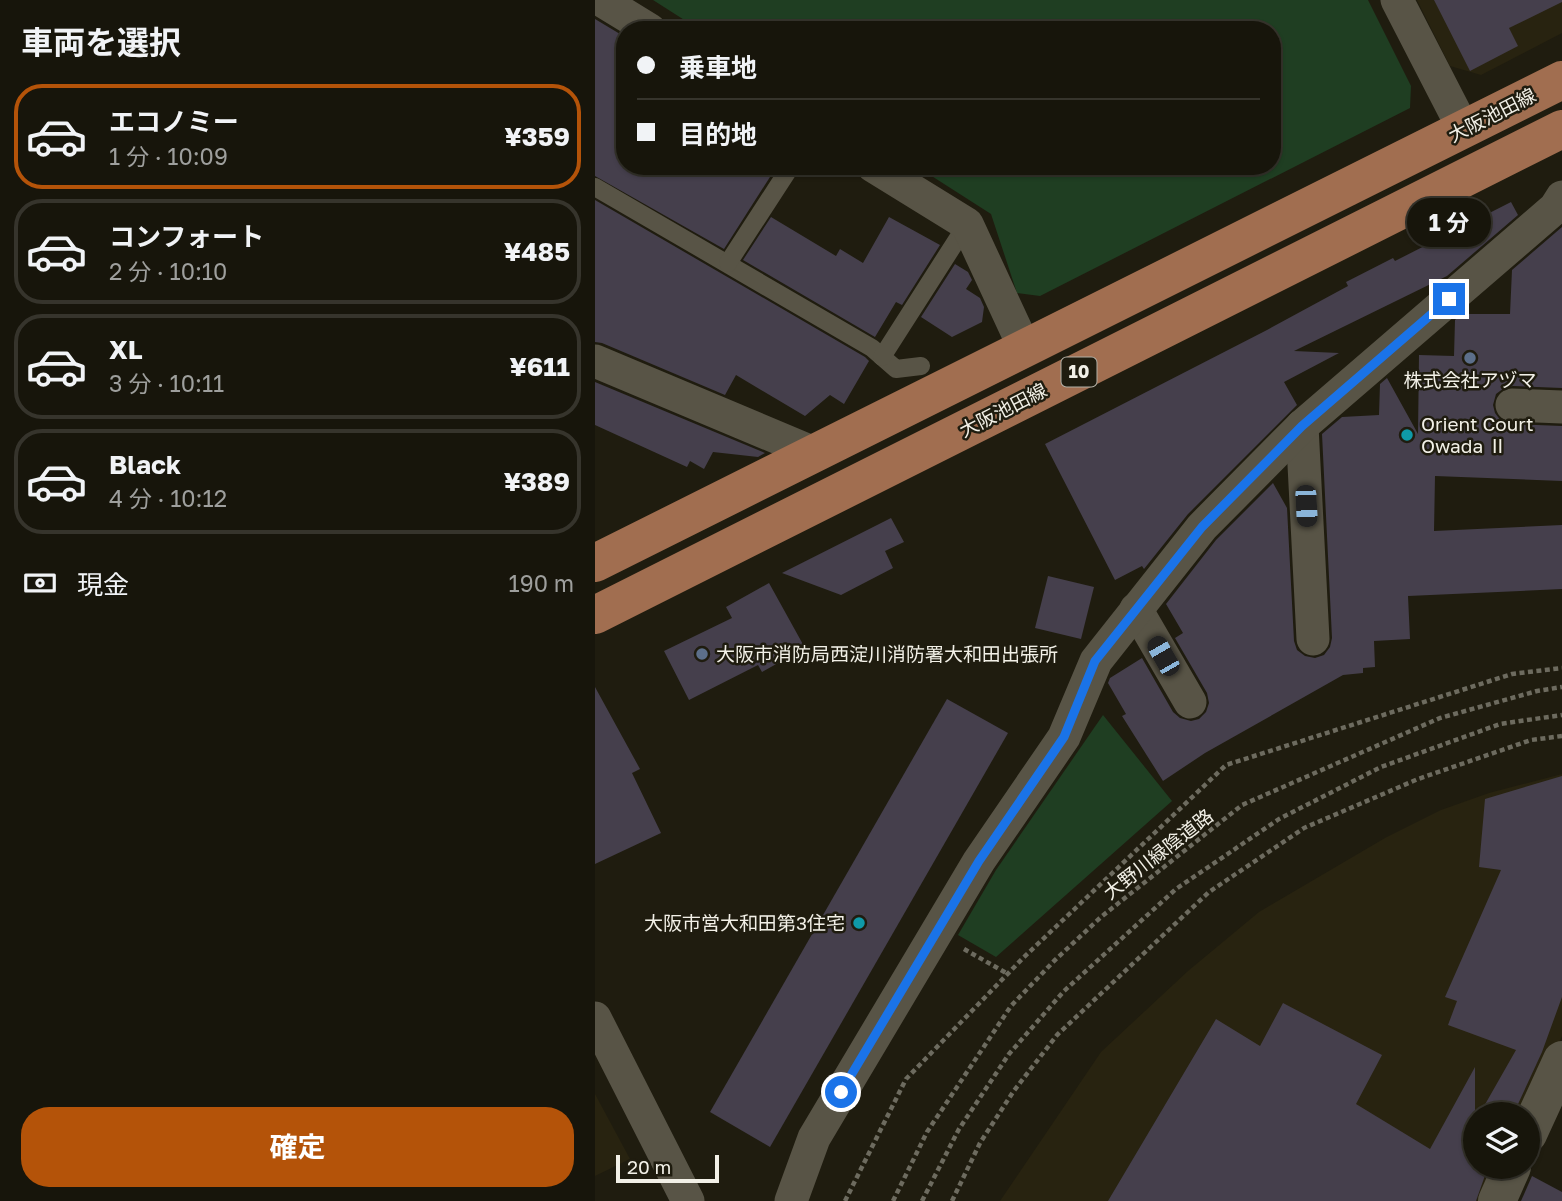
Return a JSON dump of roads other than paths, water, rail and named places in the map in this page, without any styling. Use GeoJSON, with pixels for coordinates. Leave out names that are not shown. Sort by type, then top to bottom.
{"type":"FeatureCollection","features":[{"type":"Feature","properties":{"kind":"main road","name":"大阪池田線"},"geometry":{"type":"LineString","coordinates":[[595,563],[814,453],[934,377],[1025,349],[1562,79]]}},
{"type":"Feature","properties":{"kind":"main road","name":"大阪池田線"},"geometry":{"type":"LineString","coordinates":[[595,615],[1562,129]]}},
{"type":"Feature","properties":{"kind":"street"},"geometry":{"type":"LineString","coordinates":[[601,0],[635,21]]}},
{"type":"Feature","properties":{"kind":"street"},"geometry":{"type":"LineString","coordinates":[[1398,0],[1464,130]]}},
{"type":"Feature","properties":{"kind":"street"},"geometry":{"type":"LineString","coordinates":[[888,175],[967,224],[1025,349]]}},
{"type":"Feature","properties":{"kind":"street"},"geometry":{"type":"LineString","coordinates":[[791,1201],[814,1138],[979,861],[1064,737],[1095,661],[1202,527],[1302,426],[1555,208],[1562,197]]}},
{"type":"Feature","properties":{"kind":"street"},"geometry":{"type":"LineString","coordinates":[[595,361],[814,453]]}},
{"type":"Feature","properties":{"kind":"street"},"geometry":{"type":"LineString","coordinates":[[1512,405],[1562,407]]}},
{"type":"Feature","properties":{"kind":"street"},"geometry":{"type":"LineString","coordinates":[[1302,426],[1313,639]]}},
{"type":"Feature","properties":{"kind":"street"},"geometry":{"type":"LineString","coordinates":[[1136,610],[1190,702]]}},
{"type":"Feature","properties":{"kind":"street"},"geometry":{"type":"LineString","coordinates":[[595,1018],[688,1201]]}},
{"type":"Feature","properties":{"kind":"street"},"geometry":{"type":"LineString","coordinates":[[1540,1108],[1562,1060]]}},
{"type":"Feature","properties":{"kind":"street"},"geometry":{"type":"LineString","coordinates":[[1497,1201],[1507,1179]]}},
{"type":"Feature","properties":{"kind":"lane"},"geometry":{"type":"LineString","coordinates":[[728,263],[785,175]]}},
{"type":"Feature","properties":{"kind":"lane"},"geometry":{"type":"LineString","coordinates":[[595,187],[871,348],[896,369],[934,377]]}},
{"type":"Feature","properties":{"kind":"lane"},"geometry":{"type":"LineString","coordinates":[[883,357],[967,224]]}},
{"type":"Feature","properties":{"kind":"place","name":"株式会社アヅマ"},"geometry":{"type":"Point","coordinates":[1470,358]}},
{"type":"Feature","properties":{"kind":"place","name":"Orient Court Owada Ⅱ"},"geometry":{"type":"Point","coordinates":[1407,435]}},
{"type":"Feature","properties":{"kind":"place","name":"大阪市消防局西淀川消防署大和田出張所"},"geometry":{"type":"Point","coordinates":[702,654]}},
{"type":"Feature","properties":{"kind":"place","name":"大阪市営大和田第3住宅"},"geometry":{"type":"Point","coordinates":[859,923]}}]}
